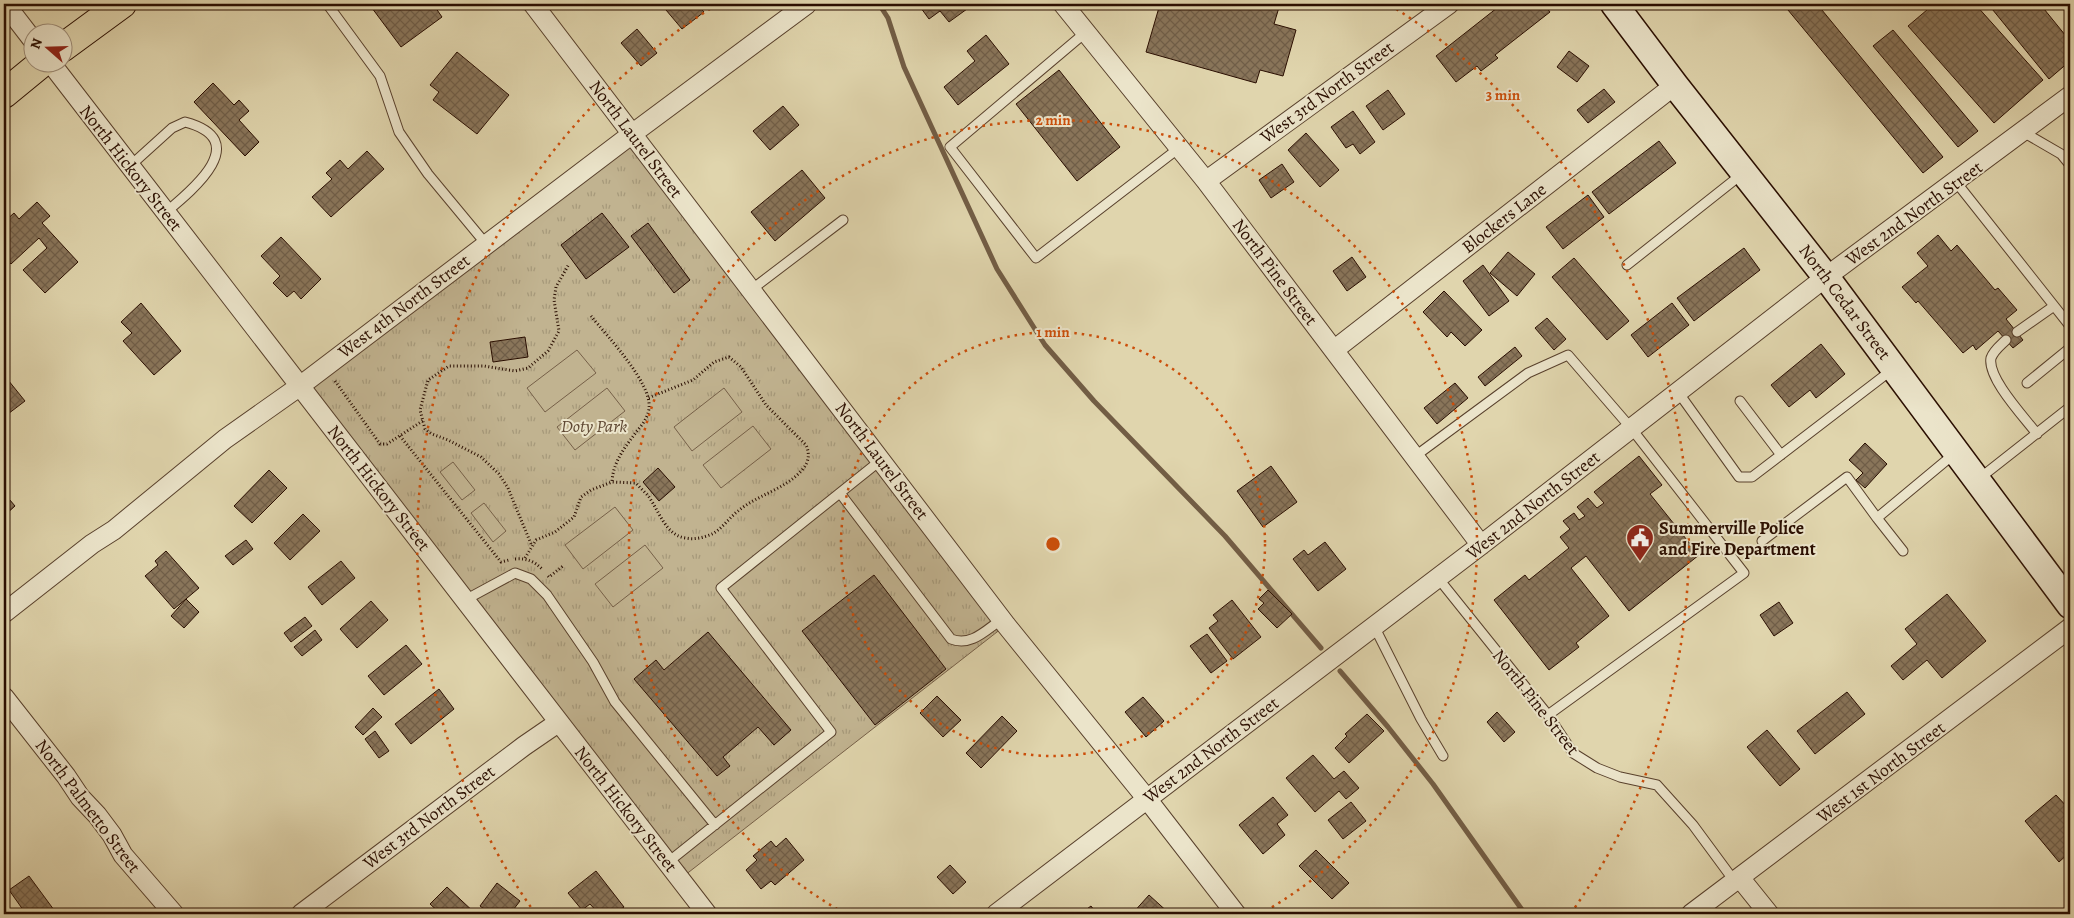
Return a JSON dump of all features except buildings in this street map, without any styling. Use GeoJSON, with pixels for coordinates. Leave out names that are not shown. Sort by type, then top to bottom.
{"type":"FeatureCollection","features":[{"type":"Feature","properties":{"kind":"main road"},"geometry":{"type":"LineString","coordinates":[[72,41],[122,4]]}},
{"type":"Feature","properties":{"kind":"main road"},"geometry":{"type":"LineString","coordinates":[[4,94],[31,72]]}},
{"type":"Feature","properties":{"kind":"street"},"geometry":{"type":"LineString","coordinates":[[5,4],[22,26]]}},
{"type":"Feature","properties":{"kind":"street","name":"North Laurel Street"},"geometry":{"type":"LineString","coordinates":[[533,4],[1002,620],[1147,799],[1236,914]]}},
{"type":"Feature","properties":{"kind":"street","name":"West 4th North Street"},"geometry":{"type":"LineString","coordinates":[[4,613],[92,544],[114,530],[225,439],[300,386],[324,366],[807,4]]}},
{"type":"Feature","properties":{"kind":"street","name":"North Pine Street"},"geometry":{"type":"LineString","coordinates":[[1063,4],[1206,181],[1481,545]]}},
{"type":"Feature","properties":{"kind":"street","name":"West 3rd North Street"},"geometry":{"type":"LineString","coordinates":[[1206,181],[1449,4]]}},
{"type":"Feature","properties":{"kind":"street","name":"North Cedar Street"},"geometry":{"type":"LineString","coordinates":[[1614,4],[1675,85],[1826,277],[2070,605]]}},
{"type":"Feature","properties":{"kind":"street","name":"North Hickory Street"},"geometry":{"type":"LineString","coordinates":[[58,72],[707,914]]}},
{"type":"Feature","properties":{"kind":"street","name":"Blockers Lane"},"geometry":{"type":"LineString","coordinates":[[1334,350],[1675,85]]}},
{"type":"Feature","properties":{"kind":"street","name":"West 2nd North Street"},"geometry":{"type":"LineString","coordinates":[[996,914],[1481,545],[1826,277],[2070,96]]}},
{"type":"Feature","properties":{"kind":"street","name":"West 1st North Street"},"geometry":{"type":"LineString","coordinates":[[1691,914],[2070,628]]}},
{"type":"Feature","properties":{"kind":"street","name":"North Palmetto Street"},"geometry":{"type":"LineString","coordinates":[[4,697],[66,776],[80,797],[112,835],[122,855],[174,914]]}},
{"type":"Feature","properties":{"kind":"street","name":"West 3rd North Street"},"geometry":{"type":"LineString","coordinates":[[301,914],[524,746],[559,722]]}},
{"type":"Feature","properties":{"kind":"street","name":"North Pine Street"},"geometry":{"type":"LineString","coordinates":[[1737,880],[1769,914]]}},
{"type":"Feature","properties":{"kind":"lane"},"geometry":{"type":"LineString","coordinates":[[328,4],[380,76],[399,132],[428,174],[486,244]]}},
{"type":"Feature","properties":{"kind":"lane"},"geometry":{"type":"LineString","coordinates":[[1086,32],[950,147],[1036,258],[1179,148]]}},
{"type":"Feature","properties":{"kind":"lane"},"geometry":{"type":"LineString","coordinates":[[130,166],[172,128],[185,122],[207,131],[216,145],[215,157],[208,172],[194,189],[166,212]]}},
{"type":"Feature","properties":{"kind":"lane"},"geometry":{"type":"LineString","coordinates":[[2023,132],[2061,154],[2070,166]]}},
{"type":"Feature","properties":{"kind":"lane"},"geometry":{"type":"LineString","coordinates":[[1627,265],[1744,173]]}},
{"type":"Feature","properties":{"kind":"lane"},"geometry":{"type":"LineString","coordinates":[[1956,182],[2070,326]]}},
{"type":"Feature","properties":{"kind":"lane"},"geometry":{"type":"LineString","coordinates":[[751,290],[844,220]]}},
{"type":"Feature","properties":{"kind":"lane"},"geometry":{"type":"LineString","coordinates":[[2017,332],[2054,306]]}},
{"type":"Feature","properties":{"kind":"lane"},"geometry":{"type":"LineString","coordinates":[[2006,340],[1994,351],[1991,359],[1991,368],[1996,380],[2037,434]]}},
{"type":"Feature","properties":{"kind":"lane"},"geometry":{"type":"LineString","coordinates":[[2028,383],[2070,348]]}},
{"type":"Feature","properties":{"kind":"lane"},"geometry":{"type":"LineString","coordinates":[[1414,457],[1528,373],[1568,355],[1631,428],[1744,573],[1548,715]]}},
{"type":"Feature","properties":{"kind":"lane"},"geometry":{"type":"LineString","coordinates":[[1678,392],[1739,477],[1752,478],[1894,368]]}},
{"type":"Feature","properties":{"kind":"lane"},"geometry":{"type":"LineString","coordinates":[[1740,400],[1781,455]]}},
{"type":"Feature","properties":{"kind":"lane"},"geometry":{"type":"LineString","coordinates":[[1978,480],[2070,408]]}},
{"type":"Feature","properties":{"kind":"lane"},"geometry":{"type":"LineString","coordinates":[[1877,518],[1956,452]]}},
{"type":"Feature","properties":{"kind":"lane"},"geometry":{"type":"LineString","coordinates":[[667,863],[831,732],[722,588],[881,460]]}},
{"type":"Feature","properties":{"kind":"lane"},"geometry":{"type":"LineString","coordinates":[[1762,541],[1847,477],[1903,551]]}},
{"type":"Feature","properties":{"kind":"lane"},"geometry":{"type":"LineString","coordinates":[[840,492],[951,639],[959,642],[969,642],[1002,620]]}},
{"type":"Feature","properties":{"kind":"lane"},"geometry":{"type":"LineString","coordinates":[[465,600],[515,573],[538,584],[593,662],[615,702],[715,825]]}},
{"type":"Feature","properties":{"kind":"lane","name":"North Pine Street"},"geometry":{"type":"LineString","coordinates":[[1438,578],[1548,715],[1573,753],[1597,768],[1620,777],[1657,785],[1693,825],[1737,880]]}},
{"type":"Feature","properties":{"kind":"lane"},"geometry":{"type":"LineString","coordinates":[[1374,626],[1420,719],[1443,756]]}},
{"type":"Feature","properties":{"kind":"path"},"geometry":{"type":"LineString","coordinates":[[531,544],[508,488],[499,474],[481,457],[432,434],[425,428],[420,410],[428,380],[449,366],[484,366],[515,371],[528,368],[548,351],[559,331],[554,300],[556,287],[561,275],[569,264]]}},
{"type":"Feature","properties":{"kind":"path"},"geometry":{"type":"LineString","coordinates":[[591,316],[638,374],[648,398],[649,408],[646,418],[614,466],[612,482]]}},
{"type":"Feature","properties":{"kind":"path"},"geometry":{"type":"LineString","coordinates":[[525,558],[531,544],[555,532],[574,517],[581,498],[591,490],[612,482],[636,483],[649,498],[661,519],[672,531],[684,538],[695,538],[715,532],[742,507],[792,478],[808,462],[809,453],[806,445],[766,405],[741,368],[729,357],[714,362],[693,380],[648,398]]}},
{"type":"Feature","properties":{"kind":"path"},"geometry":{"type":"LineString","coordinates":[[324,366],[380,444],[387,444],[424,420]]}},
{"type":"Feature","properties":{"kind":"path"},"geometry":{"type":"LineString","coordinates":[[400,436],[501,562],[525,558],[537,564],[549,577],[563,566]]}},
{"type":"Feature","properties":{"kind":"green space","name":"Doty Park"},"geometry":{"type":"Polygon","coordinates":[[[632,134],[1006,625],[680,879],[300,387],[632,134]]]}},
{"type":"Feature","properties":{"kind":"green space"},"geometry":{"type":"Polygon","coordinates":[[[577,350],[596,373],[545,412],[527,388],[577,350]]]}},
{"type":"Feature","properties":{"kind":"green space"},"geometry":{"type":"Polygon","coordinates":[[[607,388],[625,411],[575,450],[557,427],[607,388]]]}},
{"type":"Feature","properties":{"kind":"green space"},"geometry":{"type":"Polygon","coordinates":[[[724,388],[742,412],[692,451],[674,427],[724,388]]]}},
{"type":"Feature","properties":{"kind":"green space"},"geometry":{"type":"Polygon","coordinates":[[[753,426],[771,449],[721,488],[703,465],[753,426]]]}},
{"type":"Feature","properties":{"kind":"green space"},"geometry":{"type":"Polygon","coordinates":[[[453,462],[475,490],[462,500],[440,472],[453,462]]]}},
{"type":"Feature","properties":{"kind":"green space"},"geometry":{"type":"Polygon","coordinates":[[[484,503],[506,531],[493,542],[471,513],[484,503]]]}},
{"type":"Feature","properties":{"kind":"green space"},"geometry":{"type":"Polygon","coordinates":[[[615,507],[633,530],[583,569],[565,545],[615,507]]]}},
{"type":"Feature","properties":{"kind":"green space"},"geometry":{"type":"Polygon","coordinates":[[[645,545],[663,568],[613,607],[595,584],[645,545]]]}},
{"type":"Feature","properties":{"kind":"waterway"},"geometry":{"type":"LineString","coordinates":[[879,4],[888,18],[904,67],[997,269],[1045,345],[1094,401],[1225,536],[1321,648]]}},
{"type":"Feature","properties":{"kind":"waterway"},"geometry":{"type":"LineString","coordinates":[[1340,671],[1433,784],[1525,914]]}},
{"type":"Feature","properties":{"kind":"place","name":"Summerville Police and Fire Department"},"geometry":{"type":"Point","coordinates":[1640,562]}}]}
